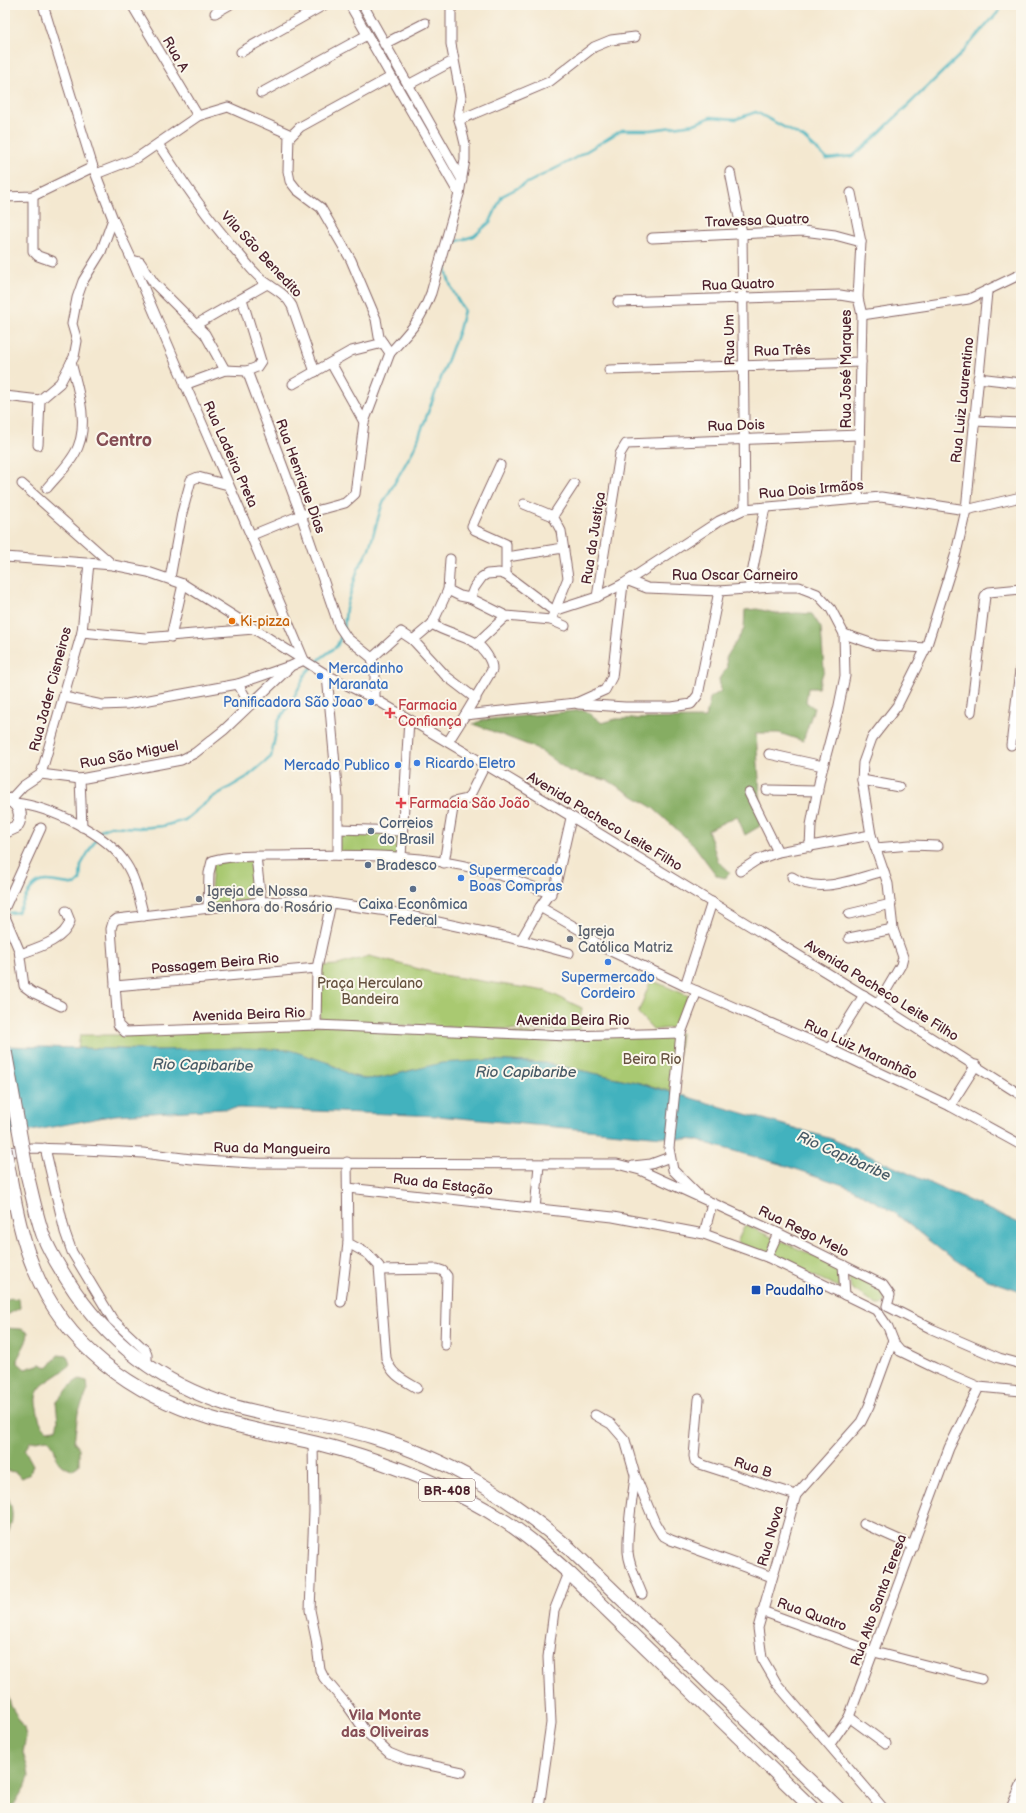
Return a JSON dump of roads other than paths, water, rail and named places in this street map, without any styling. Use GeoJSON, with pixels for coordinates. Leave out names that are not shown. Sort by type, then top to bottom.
{"type":"FeatureCollection","features":[{"type":"Feature","properties":{"kind":"highway","name":"BR-408"},"geometry":{"type":"LineString","coordinates":[[5,1051],[27,1174],[44,1236],[60,1270],[94,1318],[114,1339],[147,1366],[195,1392],[229,1405],[366,1435],[406,1448],[440,1461],[501,1495],[525,1511],[570,1549],[838,1808]]}},
{"type":"Feature","properties":{"kind":"highway","name":"BR-408"},"geometry":{"type":"LineString","coordinates":[[5,1149],[24,1241],[35,1271],[53,1306],[75,1336],[117,1375],[142,1391],[210,1418],[346,1451],[399,1470],[468,1500],[506,1522],[569,1573],[812,1808]]}},
{"type":"Feature","properties":{"kind":"main road"},"geometry":{"type":"LineString","coordinates":[[5,832],[12,830],[19,823],[20,813],[10,801]]}},
{"type":"Feature","properties":{"kind":"street","name":"Rua Ladeira Preta"},"geometry":{"type":"LineString","coordinates":[[43,5],[95,170],[113,219],[228,485],[310,664]]}},
{"type":"Feature","properties":{"kind":"street","name":"Rua A"},"geometry":{"type":"LineString","coordinates":[[132,5],[198,116]]}},
{"type":"Feature","properties":{"kind":"street"},"geometry":{"type":"LineString","coordinates":[[215,13],[229,5]]}},
{"type":"Feature","properties":{"kind":"street"},"geometry":{"type":"LineString","coordinates":[[241,52],[324,5]]}},
{"type":"Feature","properties":{"kind":"street"},"geometry":{"type":"LineString","coordinates":[[350,5],[459,194]]}},
{"type":"Feature","properties":{"kind":"street"},"geometry":{"type":"LineString","coordinates":[[363,5],[462,180]]}},
{"type":"Feature","properties":{"kind":"street"},"geometry":{"type":"LineString","coordinates":[[252,535],[301,515],[345,503],[354,496],[364,422],[390,353],[413,328],[424,309],[462,180],[465,144],[458,115],[461,98],[453,61],[450,30],[451,5]]}},
{"type":"Feature","properties":{"kind":"street"},"geometry":{"type":"LineString","coordinates":[[384,44],[425,23]]}},
{"type":"Feature","properties":{"kind":"street"},"geometry":{"type":"LineString","coordinates":[[262,93],[367,34]]}},
{"type":"Feature","properties":{"kind":"street"},"geometry":{"type":"LineString","coordinates":[[459,120],[549,82],[594,47],[612,40],[635,37]]}},
{"type":"Feature","properties":{"kind":"street"},"geometry":{"type":"LineString","coordinates":[[408,85],[453,61]]}},
{"type":"Feature","properties":{"kind":"street"},"geometry":{"type":"LineString","coordinates":[[390,353],[379,337],[374,314],[351,260],[320,208],[297,190],[290,181],[288,171],[290,137],[300,127],[391,77]]}},
{"type":"Feature","properties":{"kind":"street"},"geometry":{"type":"LineString","coordinates":[[5,197],[33,196],[95,170],[137,158],[198,116],[230,107],[286,132],[290,137]]}},
{"type":"Feature","properties":{"kind":"street","name":"Vila São Benedito"},"geometry":{"type":"LineString","coordinates":[[158,144],[213,223],[267,284],[282,292],[292,306],[315,372]]}},
{"type":"Feature","properties":{"kind":"street","name":"Rua Um"},"geometry":{"type":"LineString","coordinates":[[730,172],[742,233],[745,509]]}},
{"type":"Feature","properties":{"kind":"street","name":"Rua José Marques"},"geometry":{"type":"LineString","coordinates":[[851,193],[861,242],[858,298],[862,315],[858,499]]}},
{"type":"Feature","properties":{"kind":"street"},"geometry":{"type":"LineString","coordinates":[[33,196],[33,251],[38,256],[52,261]]}},
{"type":"Feature","properties":{"kind":"street"},"geometry":{"type":"LineString","coordinates":[[5,396],[40,400],[60,383],[71,362],[77,345],[72,324],[77,298],[84,281],[101,252],[113,219]]}},
{"type":"Feature","properties":{"kind":"street","name":"Travessa Quatro"},"geometry":{"type":"LineString","coordinates":[[652,238],[803,231],[835,235],[861,242]]}},
{"type":"Feature","properties":{"kind":"street","name":"Rua Ladeira Preta"},"geometry":{"type":"LineString","coordinates":[[132,260],[140,262],[154,283],[197,324],[211,344],[225,370]]}},
{"type":"Feature","properties":{"kind":"street"},"geometry":{"type":"LineString","coordinates":[[862,315],[961,302],[987,292],[1021,274]]}},
{"type":"Feature","properties":{"kind":"street"},"geometry":{"type":"LineString","coordinates":[[197,324],[242,300],[267,284]]}},
{"type":"Feature","properties":{"kind":"street","name":"Rua Luiz Laurentino"},"geometry":{"type":"LineString","coordinates":[[893,929],[892,904],[884,871],[871,834],[862,780],[863,763],[872,738],[897,706],[926,648],[956,553],[966,510],[987,292]]}},
{"type":"Feature","properties":{"kind":"street","name":"Rua Quatro"},"geometry":{"type":"LineString","coordinates":[[618,302],[840,295],[858,298]]}},
{"type":"Feature","properties":{"kind":"street"},"geometry":{"type":"LineString","coordinates":[[184,385],[225,370],[247,371],[257,367],[261,361],[242,300]]}},
{"type":"Feature","properties":{"kind":"street"},"geometry":{"type":"LineString","coordinates":[[293,384],[351,352],[383,343]]}},
{"type":"Feature","properties":{"kind":"street"},"geometry":{"type":"LineString","coordinates":[[46,488],[74,455],[81,440],[81,410],[71,362]]}},
{"type":"Feature","properties":{"kind":"street","name":"Rua Três"},"geometry":{"type":"LineString","coordinates":[[609,370],[861,362]]}},
{"type":"Feature","properties":{"kind":"street"},"geometry":{"type":"LineString","coordinates":[[331,363],[364,422]]}},
{"type":"Feature","properties":{"kind":"street","name":"Rua Henrique Dias"},"geometry":{"type":"LineString","coordinates":[[247,371],[301,515],[339,626],[347,638],[372,658]]}},
{"type":"Feature","properties":{"kind":"street"},"geometry":{"type":"LineString","coordinates":[[978,378],[1021,383]]}},
{"type":"Feature","properties":{"kind":"street"},"geometry":{"type":"LineString","coordinates":[[38,445],[40,400]]}},
{"type":"Feature","properties":{"kind":"street"},"geometry":{"type":"LineString","coordinates":[[974,421],[1021,423]]}},
{"type":"Feature","properties":{"kind":"street","name":"Rua Dois"},"geometry":{"type":"LineString","coordinates":[[620,454],[625,446],[631,443],[859,435]]}},
{"type":"Feature","properties":{"kind":"street","name":"Rua da Justiça"},"geometry":{"type":"LineString","coordinates":[[598,597],[620,454]]}},
{"type":"Feature","properties":{"kind":"street"},"geometry":{"type":"LineString","coordinates":[[500,465],[472,524],[472,527],[475,530],[506,544],[506,575]]}},
{"type":"Feature","properties":{"kind":"street"},"geometry":{"type":"LineString","coordinates":[[170,578],[182,513],[191,480],[198,477],[228,485]]}},
{"type":"Feature","properties":{"kind":"street"},"geometry":{"type":"LineString","coordinates":[[22,484],[113,565]]}},
{"type":"Feature","properties":{"kind":"street"},"geometry":{"type":"LineString","coordinates":[[553,516],[574,484]]}},
{"type":"Feature","properties":{"kind":"street","name":"Rua Dois Irmãos"},"geometry":{"type":"LineString","coordinates":[[626,582],[719,521],[745,509],[858,499],[894,498],[966,510],[1021,497]]}},
{"type":"Feature","properties":{"kind":"street"},"geometry":{"type":"LineString","coordinates":[[524,504],[553,516],[561,531],[568,578],[552,616]]}},
{"type":"Feature","properties":{"kind":"street"},"geometry":{"type":"LineString","coordinates":[[749,590],[765,507]]}},
{"type":"Feature","properties":{"kind":"street"},"geometry":{"type":"LineString","coordinates":[[507,557],[563,548]]}},
{"type":"Feature","properties":{"kind":"street","name":"Avenida Pacheco Leite Filho"},"geometry":{"type":"LineString","coordinates":[[5,556],[113,565],[170,578],[184,584],[327,675],[375,699],[409,719],[712,902],[864,995],[1021,1095]]}},
{"type":"Feature","properties":{"kind":"street"},"geometry":{"type":"LineString","coordinates":[[413,640],[432,624],[448,590],[450,559]]}},
{"type":"Feature","properties":{"kind":"street","name":"Rua Jader Cisneiros"},"geometry":{"type":"LineString","coordinates":[[41,774],[82,632],[89,563]]}},
{"type":"Feature","properties":{"kind":"street"},"geometry":{"type":"LineString","coordinates":[[470,598],[474,588],[482,577],[493,573],[506,575],[565,626]]}},
{"type":"Feature","properties":{"kind":"street"},"geometry":{"type":"LineString","coordinates":[[576,703],[600,693],[611,682],[626,582]]}},
{"type":"Feature","properties":{"kind":"street","name":"Rua da Justiça"},"geometry":{"type":"LineString","coordinates":[[598,597],[626,582]]}},
{"type":"Feature","properties":{"kind":"street","name":"Rua Oscar Carneiro"},"geometry":{"type":"LineString","coordinates":[[626,582],[647,588],[719,591],[799,588],[817,594],[831,608],[844,634],[845,676],[823,766],[811,825],[810,847]]}},
{"type":"Feature","properties":{"kind":"street"},"geometry":{"type":"LineString","coordinates":[[171,637],[184,584]]}},
{"type":"Feature","properties":{"kind":"street"},"geometry":{"type":"LineString","coordinates":[[972,712],[984,603],[987,593],[1021,589]]}},
{"type":"Feature","properties":{"kind":"street"},"geometry":{"type":"LineString","coordinates":[[448,590],[460,596],[470,598],[506,616],[552,616],[598,597]]}},
{"type":"Feature","properties":{"kind":"street"},"geometry":{"type":"LineString","coordinates":[[465,715],[576,703],[625,707],[672,707],[694,702],[698,695],[719,591]]}},
{"type":"Feature","properties":{"kind":"street"},"geometry":{"type":"LineString","coordinates":[[477,643],[506,616]]}},
{"type":"Feature","properties":{"kind":"street"},"geometry":{"type":"LineString","coordinates":[[432,624],[443,630],[477,643],[490,659],[492,668],[476,699],[448,742]]}},
{"type":"Feature","properties":{"kind":"street"},"geometry":{"type":"LineString","coordinates":[[82,632],[130,638],[171,637],[254,629]]}},
{"type":"Feature","properties":{"kind":"street"},"geometry":{"type":"LineString","coordinates":[[375,699],[375,674],[372,658],[401,632],[413,640],[446,676],[476,699]]}},
{"type":"Feature","properties":{"kind":"street"},"geometry":{"type":"LineString","coordinates":[[844,634],[876,645],[926,648]]}},
{"type":"Feature","properties":{"kind":"street"},"geometry":{"type":"LineString","coordinates":[[1011,745],[1021,662]]}},
{"type":"Feature","properties":{"kind":"street","name":"Rua São Miguel"},"geometry":{"type":"LineString","coordinates":[[41,774],[80,779],[181,760],[207,744],[291,666],[310,664]]}},
{"type":"Feature","properties":{"kind":"street"},"geometry":{"type":"LineString","coordinates":[[64,697],[88,703],[110,705],[238,684],[291,666]]}},
{"type":"Feature","properties":{"kind":"street"},"geometry":{"type":"LineString","coordinates":[[327,675],[339,829],[338,855]]}},
{"type":"Feature","properties":{"kind":"street"},"geometry":{"type":"LineString","coordinates":[[238,684],[250,704]]}},
{"type":"Feature","properties":{"kind":"street"},"geometry":{"type":"LineString","coordinates":[[401,857],[401,831],[409,719]]}},
{"type":"Feature","properties":{"kind":"street"},"geometry":{"type":"LineString","coordinates":[[769,754],[823,766]]}},
{"type":"Feature","properties":{"kind":"street"},"geometry":{"type":"LineString","coordinates":[[444,863],[454,802],[467,800],[486,765]]}},
{"type":"Feature","properties":{"kind":"street"},"geometry":{"type":"LineString","coordinates":[[41,774],[23,786],[10,801],[37,807],[82,827],[103,839],[127,864],[136,886],[144,916],[261,902],[311,900],[387,911],[521,940],[569,953]]}},
{"type":"Feature","properties":{"kind":"street"},"geometry":{"type":"LineString","coordinates":[[80,779],[82,827]]}},
{"type":"Feature","properties":{"kind":"street"},"geometry":{"type":"LineString","coordinates":[[862,780],[899,787]]}},
{"type":"Feature","properties":{"kind":"street"},"geometry":{"type":"LineString","coordinates":[[767,790],[818,791]]}},
{"type":"Feature","properties":{"kind":"street"},"geometry":{"type":"LineString","coordinates":[[749,793],[778,852]]}},
{"type":"Feature","properties":{"kind":"street"},"geometry":{"type":"LineString","coordinates":[[521,940],[540,907],[551,894],[556,884],[571,818]]}},
{"type":"Feature","properties":{"kind":"street"},"geometry":{"type":"LineString","coordinates":[[5,907],[41,828]]}},
{"type":"Feature","properties":{"kind":"street"},"geometry":{"type":"LineString","coordinates":[[339,829],[401,831]]}},
{"type":"Feature","properties":{"kind":"street"},"geometry":{"type":"LineString","coordinates":[[740,871],[757,860],[778,852],[871,834]]}},
{"type":"Feature","properties":{"kind":"street"},"geometry":{"type":"LineString","coordinates":[[876,848],[910,845],[938,846]]}},
{"type":"Feature","properties":{"kind":"street"},"geometry":{"type":"LineString","coordinates":[[208,908],[209,873],[212,861],[256,856],[338,855],[401,857],[444,863],[498,874],[551,894]]}},
{"type":"Feature","properties":{"kind":"street"},"geometry":{"type":"LineString","coordinates":[[256,856],[261,902]]}},
{"type":"Feature","properties":{"kind":"street"},"geometry":{"type":"LineString","coordinates":[[792,877],[806,884],[830,885],[884,871]]}},
{"type":"Feature","properties":{"kind":"street"},"geometry":{"type":"LineString","coordinates":[[685,986],[712,902]]}},
{"type":"Feature","properties":{"kind":"street"},"geometry":{"type":"LineString","coordinates":[[316,1025],[317,968],[331,903]]}},
{"type":"Feature","properties":{"kind":"street"},"geometry":{"type":"LineString","coordinates":[[849,914],[892,904]]}},
{"type":"Feature","properties":{"kind":"street","name":"Rua Luiz Maranhão"},"geometry":{"type":"LineString","coordinates":[[540,907],[580,930],[600,946],[685,986],[830,1049],[950,1106],[1021,1144]]}},
{"type":"Feature","properties":{"kind":"street"},"geometry":{"type":"LineString","coordinates":[[20,954],[44,945],[63,932],[70,921],[66,911]]}},
{"type":"Feature","properties":{"kind":"street","name":"Avenida Beira Rio"},"geometry":{"type":"LineString","coordinates":[[144,916],[115,920],[111,929],[118,1025],[125,1032],[316,1025],[568,1036],[680,1032]]}},
{"type":"Feature","properties":{"kind":"street"},"geometry":{"type":"LineString","coordinates":[[5,917],[20,954],[24,986],[32,992],[61,1006]]}},
{"type":"Feature","properties":{"kind":"street"},"geometry":{"type":"LineString","coordinates":[[849,938],[893,929],[903,953],[903,960],[878,1004]]}},
{"type":"Feature","properties":{"kind":"street","name":"Passagem Beira Rio"},"geometry":{"type":"LineString","coordinates":[[115,986],[317,968]]}},
{"type":"Feature","properties":{"kind":"street"},"geometry":{"type":"LineString","coordinates":[[697,991],[680,1032],[670,1153],[674,1170],[703,1200]]}},
{"type":"Feature","properties":{"kind":"street"},"geometry":{"type":"LineString","coordinates":[[830,1049],[864,995]]}},
{"type":"Feature","properties":{"kind":"street"},"geometry":{"type":"LineString","coordinates":[[950,1106],[976,1065]]}},
{"type":"Feature","properties":{"kind":"street","name":"Rua da Mangueira"},"geometry":{"type":"LineString","coordinates":[[5,1153],[31,1148],[45,1148],[143,1153],[228,1163],[347,1162],[539,1165],[606,1163],[627,1166]]}},
{"type":"Feature","properties":{"kind":"street"},"geometry":{"type":"LineString","coordinates":[[45,1148],[70,1248],[113,1320],[145,1350],[147,1355],[147,1366]]}},
{"type":"Feature","properties":{"kind":"street"},"geometry":{"type":"LineString","coordinates":[[627,1166],[651,1164],[670,1153]]}},
{"type":"Feature","properties":{"kind":"street"},"geometry":{"type":"LineString","coordinates":[[341,1302],[348,1243],[346,1191],[348,1188],[347,1162]]}},
{"type":"Feature","properties":{"kind":"street"},"geometry":{"type":"LineString","coordinates":[[535,1209],[539,1165]]}},
{"type":"Feature","properties":{"kind":"street","name":"Rua Rego Melo"},"geometry":{"type":"LineString","coordinates":[[627,1166],[778,1233],[883,1285],[889,1292],[890,1298],[888,1306]]}},
{"type":"Feature","properties":{"kind":"street","name":"Rua da Estação"},"geometry":{"type":"LineString","coordinates":[[348,1188],[612,1217],[704,1234],[767,1257],[876,1310]]}},
{"type":"Feature","properties":{"kind":"street"},"geometry":{"type":"LineString","coordinates":[[704,1234],[712,1203]]}},
{"type":"Feature","properties":{"kind":"street"},"geometry":{"type":"LineString","coordinates":[[767,1257],[778,1233]]}},
{"type":"Feature","properties":{"kind":"street"},"geometry":{"type":"LineString","coordinates":[[348,1243],[374,1258],[380,1270],[386,1358],[389,1368],[396,1376],[417,1388]]}},
{"type":"Feature","properties":{"kind":"street"},"geometry":{"type":"LineString","coordinates":[[843,1265],[845,1295]]}},
{"type":"Feature","properties":{"kind":"street"},"geometry":{"type":"LineString","coordinates":[[380,1270],[437,1269],[443,1271],[447,1276],[446,1345]]}},
{"type":"Feature","properties":{"kind":"street"},"geometry":{"type":"LineString","coordinates":[[1021,1364],[999,1358],[932,1329],[888,1306],[876,1310],[888,1327],[897,1348],[905,1353],[979,1387],[1021,1391]]}},
{"type":"Feature","properties":{"kind":"street","name":"Rua Nova"},"geometry":{"type":"LineString","coordinates":[[830,1744],[792,1703],[768,1671],[762,1658],[758,1628],[796,1495],[861,1422],[869,1406],[893,1340]]}},
{"type":"Feature","properties":{"kind":"street","name":"Rua Alto Santa Teresa"},"geometry":{"type":"LineString","coordinates":[[830,1744],[849,1717],[949,1448],[979,1387]]}},
{"type":"Feature","properties":{"kind":"street","name":"Rua B"},"geometry":{"type":"LineString","coordinates":[[699,1399],[694,1456],[696,1461],[700,1464],[796,1495]]}},
{"type":"Feature","properties":{"kind":"street"},"geometry":{"type":"LineString","coordinates":[[595,1415],[611,1424],[625,1440],[635,1475],[655,1523],[665,1537],[772,1577]]}},
{"type":"Feature","properties":{"kind":"street"},"geometry":{"type":"LineString","coordinates":[[312,1442],[314,1512],[310,1610],[320,1670],[324,1678],[347,1705],[366,1732],[389,1753],[406,1760],[462,1772]]}},
{"type":"Feature","properties":{"kind":"street"},"geometry":{"type":"LineString","coordinates":[[635,1475],[630,1514],[628,1553],[642,1594]]}},
{"type":"Feature","properties":{"kind":"street"},"geometry":{"type":"LineString","coordinates":[[864,1524],[913,1546]]}},
{"type":"Feature","properties":{"kind":"street"},"geometry":{"type":"LineString","coordinates":[[539,1808],[550,1723],[548,1657],[554,1611],[569,1573]]}},
{"type":"Feature","properties":{"kind":"street","name":"Rua Quatro"},"geometry":{"type":"LineString","coordinates":[[762,1611],[874,1652],[981,1680]]}},
{"type":"Feature","properties":{"kind":"street"},"geometry":{"type":"LineString","coordinates":[[849,1717],[886,1744]]}},
{"type":"Feature","properties":{"kind":"street"},"geometry":{"type":"LineString","coordinates":[[830,1744],[883,1808]]}},
{"type":"Feature","properties":{"kind":"street"},"geometry":{"type":"LineString","coordinates":[[1011,1808],[1021,1785]]}},
{"type":"Feature","properties":{"kind":"water","name":"Rio Capibaribe"},"geometry":{"type":"Polygon","coordinates":[[[5,1046],[157,1050],[243,1048],[290,1050],[329,1063],[350,1075],[365,1079],[381,1078],[441,1063],[489,1060],[545,1063],[636,1082],[832,1139],[1021,1224],[1021,1291],[988,1280],[942,1251],[892,1211],[849,1187],[787,1166],[695,1140],[438,1116],[240,1108],[115,1115],[5,1136],[5,1046]]]}},
{"type":"Feature","properties":{"kind":"waterway"},"geometry":{"type":"LineString","coordinates":[[448,244],[474,236],[490,222],[502,196],[570,161],[622,130],[651,130],[694,124],[711,117],[736,119],[756,112],[804,138],[827,159],[853,156],[872,140],[958,57],[1000,10],[1000,5]]}},
{"type":"Feature","properties":{"kind":"waterway"},"geometry":{"type":"LineString","coordinates":[[344,630],[346,608],[358,569],[369,549],[382,505],[415,447],[459,330],[464,310],[450,284],[446,270],[446,255]]}},
{"type":"Feature","properties":{"kind":"waterway"},"geometry":{"type":"LineString","coordinates":[[10,913],[18,912],[29,891],[39,882],[53,881],[75,885],[80,880],[81,865],[101,830],[111,826],[139,828],[163,826],[185,820],[213,797],[247,777],[271,757],[278,722],[293,699],[307,672],[321,658],[337,646],[342,634]]}},
{"type":"Feature","properties":{"kind":"place","name":"Ki-pizza"},"geometry":{"type":"Point","coordinates":[232,621]}},
{"type":"Feature","properties":{"kind":"place","name":"Mercadinho Maranata"},"geometry":{"type":"Point","coordinates":[320,676]}},
{"type":"Feature","properties":{"kind":"place","name":"Panificadora São Joao"},"geometry":{"type":"Point","coordinates":[371,702]}},
{"type":"Feature","properties":{"kind":"place","name":"Farmacia Confiança"},"geometry":{"type":"Point","coordinates":[390,713]}},
{"type":"Feature","properties":{"kind":"place","name":"Ricardo Eletro"},"geometry":{"type":"Point","coordinates":[417,763]}},
{"type":"Feature","properties":{"kind":"place","name":"Mercado Publico"},"geometry":{"type":"Point","coordinates":[398,765]}},
{"type":"Feature","properties":{"kind":"place","name":"Farmacia São João"},"geometry":{"type":"Point","coordinates":[401,803]}},
{"type":"Feature","properties":{"kind":"place","name":"Correios do Brasil"},"geometry":{"type":"Point","coordinates":[371,831]}},
{"type":"Feature","properties":{"kind":"place","name":"Bradesco"},"geometry":{"type":"Point","coordinates":[368,865]}},
{"type":"Feature","properties":{"kind":"place","name":"Supermercado Boas Compras"},"geometry":{"type":"Point","coordinates":[461,878]}},
{"type":"Feature","properties":{"kind":"place","name":"Caixa Econômica Federal"},"geometry":{"type":"Point","coordinates":[413,889]}},
{"type":"Feature","properties":{"kind":"place","name":"Igreja de Nossa Senhora do Rosário"},"geometry":{"type":"Point","coordinates":[199,899]}},
{"type":"Feature","properties":{"kind":"place","name":"Igreja Católica Matriz"},"geometry":{"type":"Point","coordinates":[570,939]}},
{"type":"Feature","properties":{"kind":"place","name":"Supermercado Cordeiro"},"geometry":{"type":"Point","coordinates":[608,962]}},
{"type":"Feature","properties":{"kind":"place","name":"Paudalho"},"geometry":{"type":"Point","coordinates":[756,1290]}},
{"type":"Feature","properties":{"kind":"district","name":"Centro"},"geometry":{"type":"Point","coordinates":[124,440]}},
{"type":"Feature","properties":{"kind":"district","name":"Vila Monte das Oliveiras"},"geometry":{"type":"Point","coordinates":[385,1724]}},
{"type":"Feature","properties":{"kind":"park label","name":"Praça Herculano Bandeira"},"geometry":{"type":"Point","coordinates":[370,992]}},
{"type":"Feature","properties":{"kind":"park label","name":"Beira Rio"},"geometry":{"type":"Point","coordinates":[652,1059]}}]}
